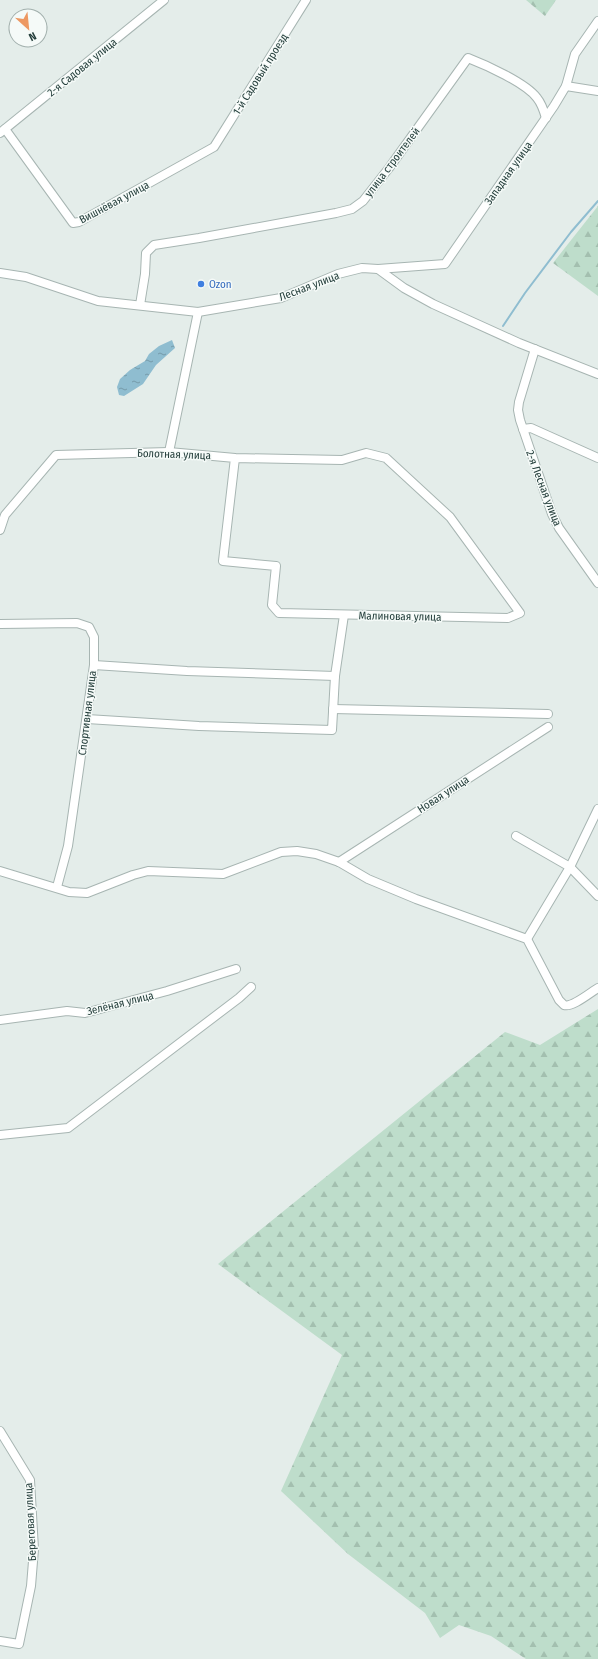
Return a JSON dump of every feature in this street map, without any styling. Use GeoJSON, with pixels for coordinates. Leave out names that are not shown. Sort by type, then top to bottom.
{"type":"FeatureCollection","features":[{"type":"Feature","properties":{"kind":"street","name":"2-я Садовая улица"},"geometry":{"type":"LineString","coordinates":[[3,131],[164,0]]}},
{"type":"Feature","properties":{"kind":"street","name":"1-й Садовый проезд"},"geometry":{"type":"LineString","coordinates":[[214,147],[306,0]]}},
{"type":"Feature","properties":{"kind":"street","name":"Западная улица"},"geometry":{"type":"LineString","coordinates":[[378,269],[445,264],[546,118],[566,86],[575,54],[598,21]]}},
{"type":"Feature","properties":{"kind":"street","name":"улица строителей"},"geometry":{"type":"LineString","coordinates":[[140,305],[145,274],[146,253],[154,245],[336,214],[352,209],[363,201],[389,168],[468,58],[481,62],[512,79],[537,98],[544,109],[546,118]]}},
{"type":"Feature","properties":{"kind":"street"},"geometry":{"type":"LineString","coordinates":[[566,86],[598,91]]}},
{"type":"Feature","properties":{"kind":"street","name":"Вишнёвая улица"},"geometry":{"type":"LineString","coordinates":[[3,131],[72,223],[79,222],[214,147]]}},
{"type":"Feature","properties":{"kind":"street","name":"Лесная улица"},"geometry":{"type":"LineString","coordinates":[[0,273],[26,277],[98,301],[198,312],[281,298],[338,274],[362,268],[378,269]]}},
{"type":"Feature","properties":{"kind":"street"},"geometry":{"type":"LineString","coordinates":[[378,269],[404,288],[433,304],[535,349],[598,374]]}},
{"type":"Feature","properties":{"kind":"street"},"geometry":{"type":"LineString","coordinates":[[169,452],[198,312]]}},
{"type":"Feature","properties":{"kind":"street","name":"2-я Лесная улица"},"geometry":{"type":"LineString","coordinates":[[535,349],[519,402],[518,410],[523,429],[554,518],[559,528],[598,583]]}},
{"type":"Feature","properties":{"kind":"street","name":"2-я Лесная улица"},"geometry":{"type":"LineString","coordinates":[[523,429],[531,428],[598,458]]}},
{"type":"Feature","properties":{"kind":"street","name":"Болотная улица"},"geometry":{"type":"LineString","coordinates":[[0,530],[5,515],[56,455],[169,452],[235,458],[342,460],[366,453],[386,458]]}},
{"type":"Feature","properties":{"kind":"street","name":"Малиновая улица"},"geometry":{"type":"LineString","coordinates":[[235,458],[223,561],[276,566],[272,605],[279,613],[508,618],[520,613],[450,517],[386,458]]}},
{"type":"Feature","properties":{"kind":"street"},"geometry":{"type":"LineString","coordinates":[[87,719],[199,726],[332,730],[335,676],[344,615]]}},
{"type":"Feature","properties":{"kind":"street","name":"Спортивная улица"},"geometry":{"type":"LineString","coordinates":[[0,624],[77,622],[86,624],[94,637],[94,665],[68,846],[56,887]]}},
{"type":"Feature","properties":{"kind":"street"},"geometry":{"type":"LineString","coordinates":[[94,665],[187,671],[335,676]]}},
{"type":"Feature","properties":{"kind":"street"},"geometry":{"type":"LineString","coordinates":[[334,709],[548,714]]}},
{"type":"Feature","properties":{"kind":"street","name":"Новая улица"},"geometry":{"type":"LineString","coordinates":[[339,862],[548,727]]}},
{"type":"Feature","properties":{"kind":"street"},"geometry":{"type":"LineString","coordinates":[[527,939],[570,867],[598,809]]}},
{"type":"Feature","properties":{"kind":"street"},"geometry":{"type":"LineString","coordinates":[[516,836],[570,867],[598,896]]}},
{"type":"Feature","properties":{"kind":"street"},"geometry":{"type":"LineString","coordinates":[[0,871],[69,892],[87,893],[133,875],[148,871],[223,874],[281,852],[296,851],[316,854],[339,862],[368,879],[416,899],[527,939],[559,1000],[564,1005],[569,1006],[598,988]]}},
{"type":"Feature","properties":{"kind":"street","name":"Зелёная улица"},"geometry":{"type":"LineString","coordinates":[[0,1020],[67,1012],[85,1013],[167,991],[236,969]]}},
{"type":"Feature","properties":{"kind":"street"},"geometry":{"type":"LineString","coordinates":[[0,1135],[68,1128],[239,998],[251,987]]}},
{"type":"Feature","properties":{"kind":"street","name":"Береговая улица"},"geometry":{"type":"LineString","coordinates":[[0,1431],[30,1480],[34,1549],[31,1586],[19,1644],[0,1641]]}},
{"type":"Feature","properties":{"kind":"green space"},"geometry":{"type":"Polygon","coordinates":[[[526,0],[556,0],[545,16],[526,0]]]}},
{"type":"Feature","properties":{"kind":"green space"},"geometry":{"type":"Polygon","coordinates":[[[598,206],[598,296],[553,263],[598,206]]]}},
{"type":"Feature","properties":{"kind":"green space"},"geometry":{"type":"Polygon","coordinates":[[[598,1009],[598,1659],[526,1659],[491,1636],[459,1625],[440,1638],[425,1613],[348,1554],[281,1491],[342,1355],[218,1264],[505,1032],[540,1045],[598,1009]]]}},
{"type":"Feature","properties":{"kind":"water"},"geometry":{"type":"Polygon","coordinates":[[[172,340],[175,348],[156,365],[143,384],[124,396],[119,395],[117,387],[120,379],[130,370],[145,361],[149,354],[159,346],[172,340]]]}},
{"type":"Feature","properties":{"kind":"waterway"},"geometry":{"type":"LineString","coordinates":[[503,326],[525,293],[571,232],[598,201]]}},
{"type":"Feature","properties":{"kind":"place","name":"Ozon"},"geometry":{"type":"Point","coordinates":[201,284]}}]}
